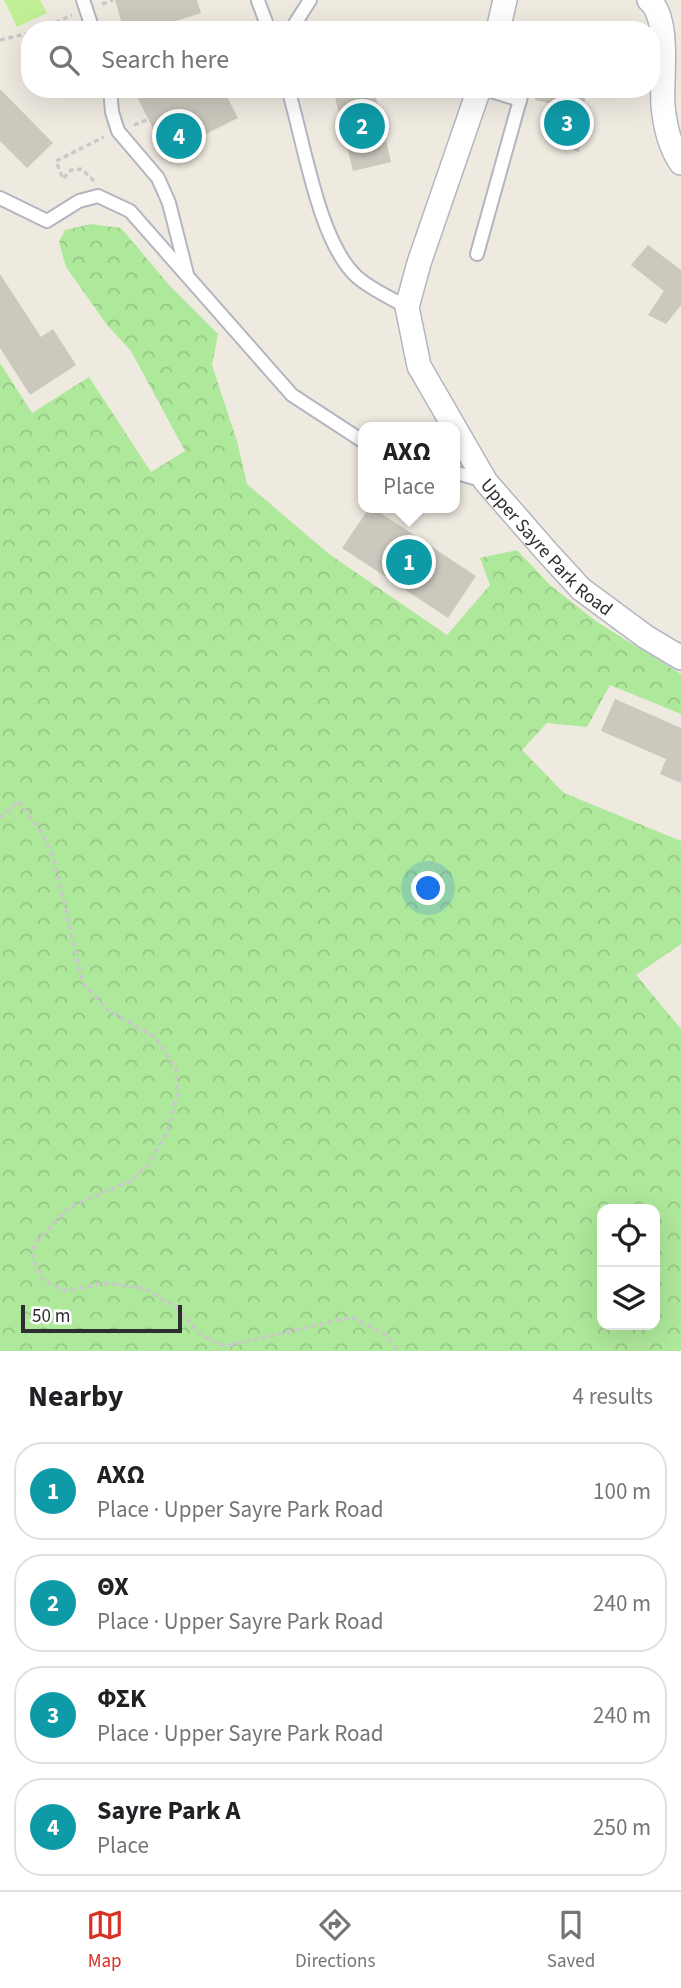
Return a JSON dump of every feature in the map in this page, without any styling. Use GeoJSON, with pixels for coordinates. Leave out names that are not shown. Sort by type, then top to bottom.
{"type":"FeatureCollection","features":[{"type":"Feature","properties":{"kind":"street"},"geometry":{"type":"LineString","coordinates":[[500,21],[505,0]]}},
{"type":"Feature","properties":{"kind":"street"},"geometry":{"type":"LineString","coordinates":[[649,0],[656,6],[659,21]]}},
{"type":"Feature","properties":{"kind":"street"},"geometry":{"type":"LineString","coordinates":[[660,26],[665,51],[663,105],[668,140],[681,163]]}},
{"type":"Feature","properties":{"kind":"street","name":"Upper Sayre Park Road"},"geometry":{"type":"LineString","coordinates":[[451,422],[419,366],[407,307],[476,98]]}},
{"type":"Feature","properties":{"kind":"street","name":"Upper Sayre Park Road"},"geometry":{"type":"LineString","coordinates":[[460,437],[486,482],[581,589],[681,658]]}},
{"type":"Feature","properties":{"kind":"lane"},"geometry":{"type":"LineString","coordinates":[[83,0],[90,21]]}},
{"type":"Feature","properties":{"kind":"lane"},"geometry":{"type":"LineString","coordinates":[[297,21],[310,0]]}},
{"type":"Feature","properties":{"kind":"lane"},"geometry":{"type":"LineString","coordinates":[[258,1],[266,21]]}},
{"type":"Feature","properties":{"kind":"lane"},"geometry":{"type":"LineString","coordinates":[[111,98],[118,131],[158,178],[176,224],[188,278]]}},
{"type":"Feature","properties":{"kind":"lane"},"geometry":{"type":"LineString","coordinates":[[290,98],[326,230],[356,277],[407,307]]}},
{"type":"Feature","properties":{"kind":"lane"},"geometry":{"type":"LineString","coordinates":[[477,254],[521,98]]}},
{"type":"Feature","properties":{"kind":"lane"},"geometry":{"type":"LineString","coordinates":[[0,198],[47,221],[79,201],[98,196],[130,211],[292,396],[358,439]]}},
{"type":"Feature","properties":{"kind":"lane"},"geometry":{"type":"LineString","coordinates":[[460,474],[486,482]]}},
{"type":"Feature","properties":{"kind":"path"},"geometry":{"type":"LineString","coordinates":[[0,40],[21,35]]}},
{"type":"Feature","properties":{"kind":"path"},"geometry":{"type":"LineString","coordinates":[[98,196],[97,184],[82,169],[71,170],[63,179],[55,161],[149,119]]}},
{"type":"Feature","properties":{"kind":"path"},"geometry":{"type":"LineString","coordinates":[[0,818],[19,801],[42,833],[52,856],[83,983],[109,1011],[155,1037],[176,1069],[177,1095],[167,1132],[148,1165],[128,1182],[69,1207],[34,1244],[32,1257],[43,1280],[66,1291],[104,1283],[143,1288],[176,1307],[202,1336],[226,1346],[352,1317],[386,1335],[398,1351]]}},
{"type":"Feature","properties":{"kind":"green space"},"geometry":{"type":"Polygon","coordinates":[[[4,0],[40,0],[47,13],[30,21],[21,21],[21,25],[17,27],[4,0]]]}},
{"type":"Feature","properties":{"kind":"green space"},"geometry":{"type":"Polygon","coordinates":[[[91,224],[121,228],[170,286],[218,334],[212,365],[237,441],[247,484],[329,554],[447,635],[490,585],[480,558],[517,550],[551,586],[597,622],[681,674],[681,714],[610,685],[587,727],[547,723],[522,750],[564,793],[681,841],[681,944],[636,975],[681,1029],[681,1351],[0,1351],[0,363],[32,413],[89,377],[151,472],[185,451],[131,351],[107,325],[66,267],[59,242],[65,230],[91,224]]]}},
{"type":"Feature","properties":{"kind":"building"},"geometry":{"type":"Polygon","coordinates":[[[115,0],[197,0],[201,13],[176,21],[121,21],[115,0]]]}},
{"type":"Feature","properties":{"kind":"building"},"geometry":{"type":"Polygon","coordinates":[[[0,89],[53,143],[27,168],[0,141],[0,89]]]}},
{"type":"Feature","properties":{"kind":"building"},"geometry":{"type":"Polygon","coordinates":[[[138,98],[228,98],[238,118],[166,154],[138,98]]]}},
{"type":"Feature","properties":{"kind":"building"},"geometry":{"type":"Polygon","coordinates":[[[335,98],[376,98],[391,162],[353,171],[335,98]]]}},
{"type":"Feature","properties":{"kind":"building"},"geometry":{"type":"Polygon","coordinates":[[[585,98],[579,152],[551,142],[555,105],[535,100],[585,98]]]}},
{"type":"Feature","properties":{"kind":"building"},"geometry":{"type":"Polygon","coordinates":[[[648,245],[681,270],[681,305],[666,324],[648,315],[664,291],[631,265],[648,245]]]}},
{"type":"Feature","properties":{"kind":"building"},"geometry":{"type":"Polygon","coordinates":[[[0,274],[41,337],[53,329],[76,365],[30,395],[0,348],[0,274]]]}},
{"type":"Feature","properties":{"kind":"building"},"geometry":{"type":"Polygon","coordinates":[[[366,513],[381,513],[476,576],[448,618],[342,548],[366,513]]]}},
{"type":"Feature","properties":{"kind":"building"},"geometry":{"type":"Polygon","coordinates":[[[615,699],[681,728],[681,783],[660,774],[666,759],[601,731],[615,699]]]}},
{"type":"Feature","properties":{"kind":"place","name":"ΦΣK"},"geometry":{"type":"Point","coordinates":[567,123]}},
{"type":"Feature","properties":{"kind":"place","name":"ΘΧ"},"geometry":{"type":"Point","coordinates":[362,126]}},
{"type":"Feature","properties":{"kind":"place","name":"Sayre Park A"},"geometry":{"type":"Point","coordinates":[179,136]}},
{"type":"Feature","properties":{"kind":"place","name":"ΑΧΩ"},"geometry":{"type":"Point","coordinates":[409,562]}}]}
